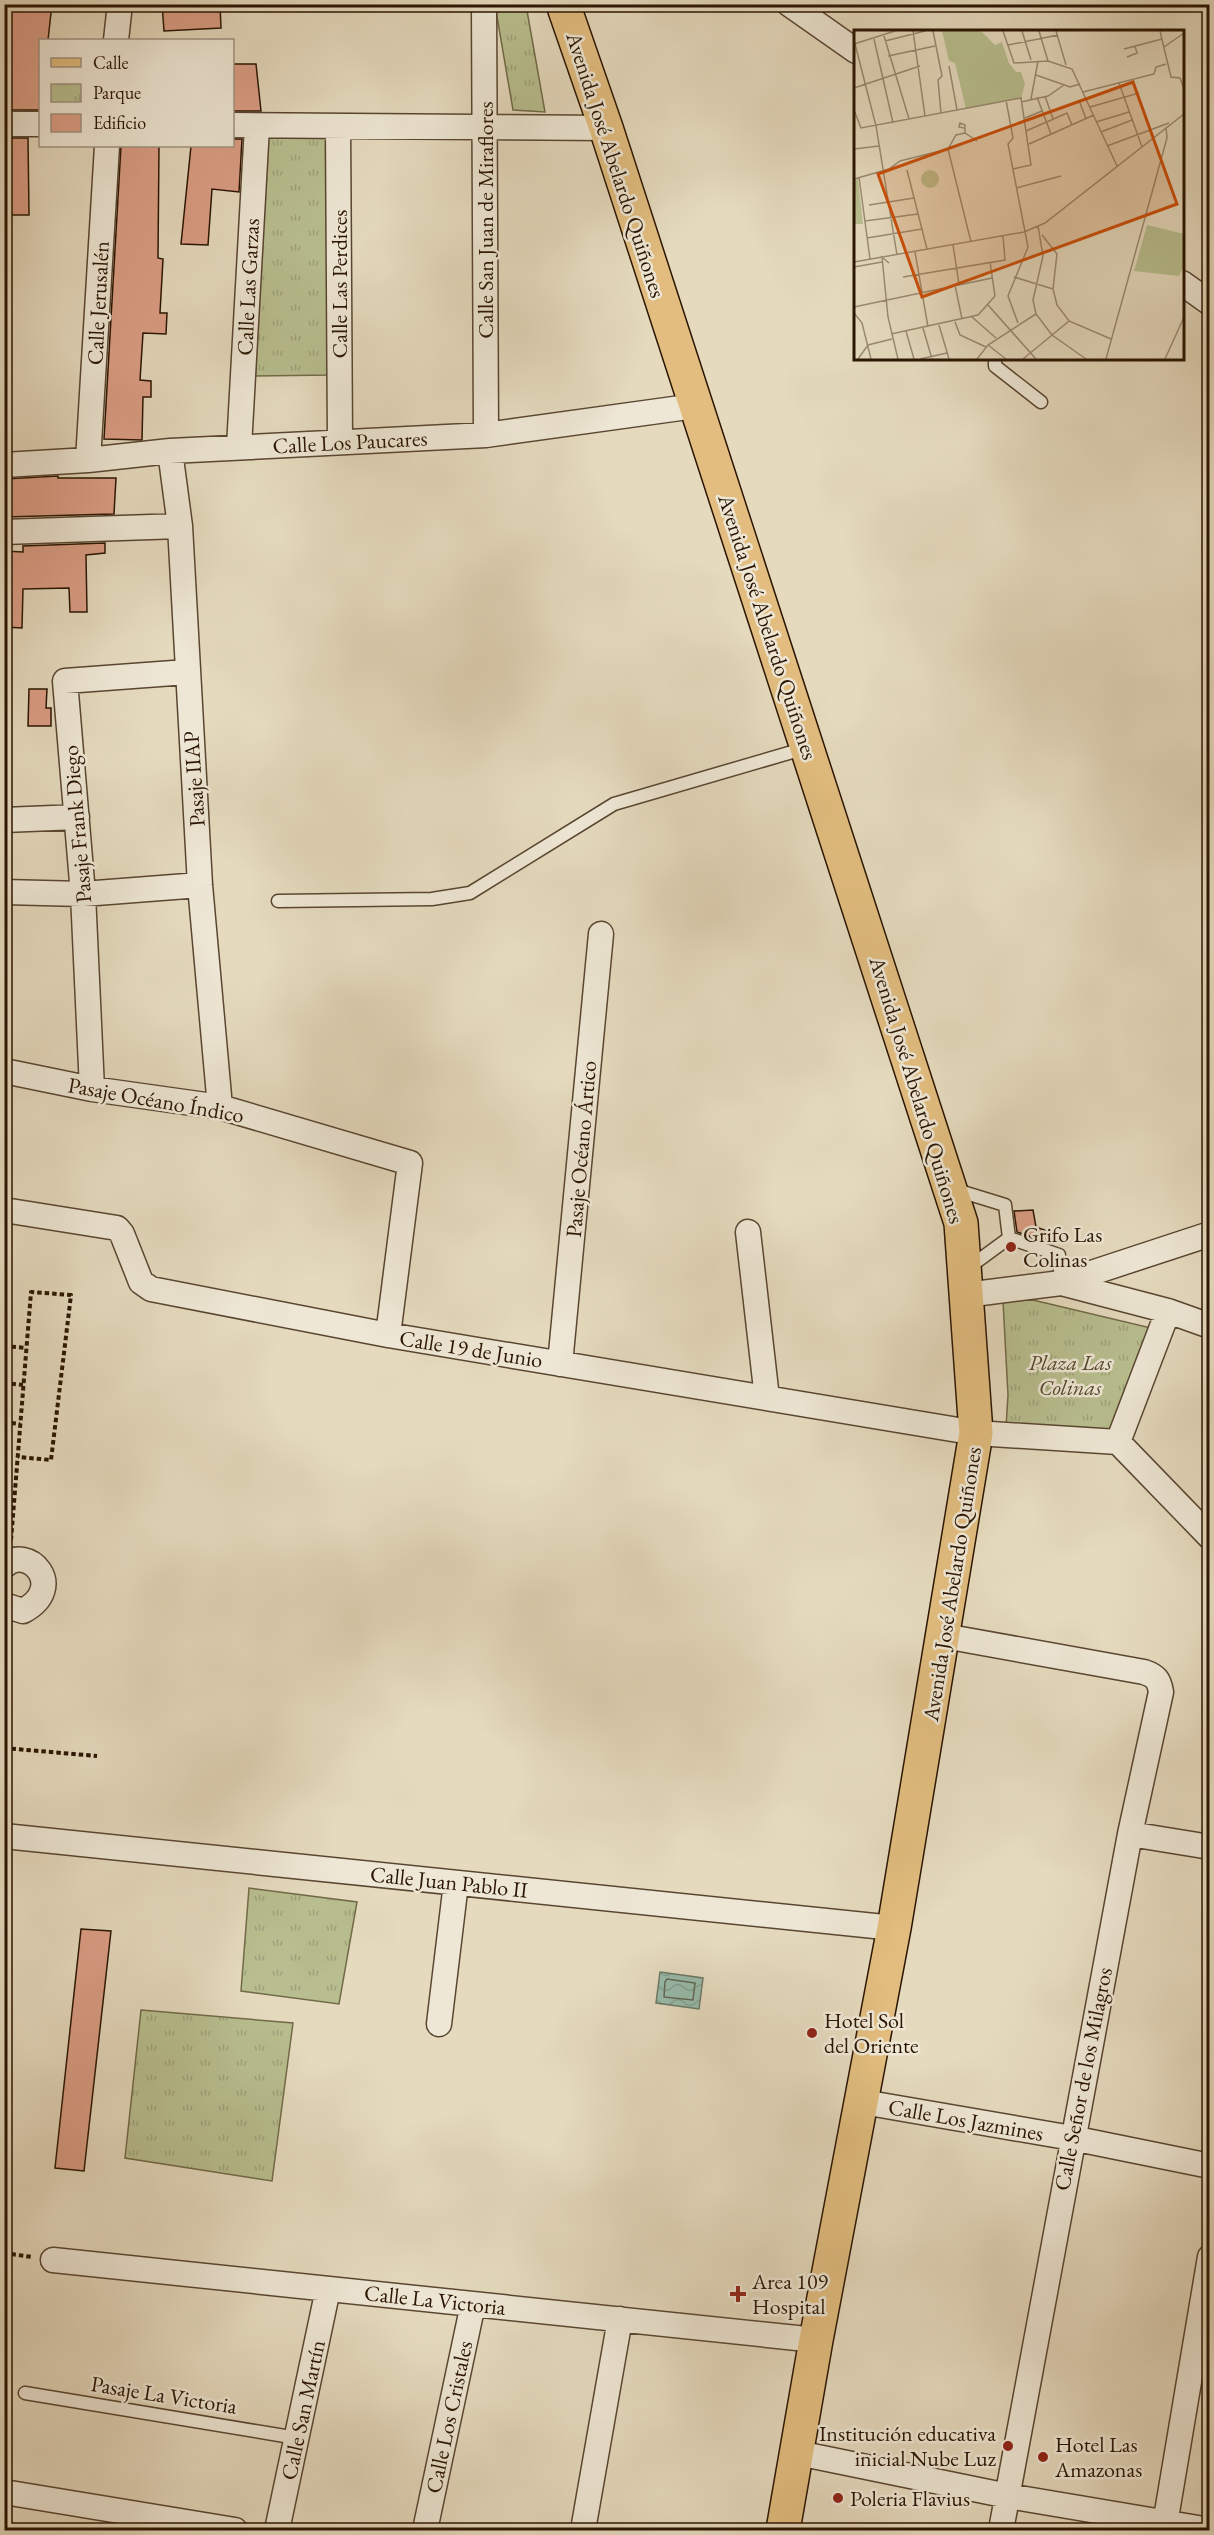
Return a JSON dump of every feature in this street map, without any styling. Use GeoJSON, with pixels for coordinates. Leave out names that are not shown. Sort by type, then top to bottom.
{"type":"FeatureCollection","features":[{"type":"Feature","properties":{"kind":"main road","name":"Avenida José Abelardo Quiñones"},"geometry":{"type":"LineString","coordinates":[[563,4],[606,128],[961,1223],[976,1433],[894,1928],[863,2102],[816,2340],[783,2530]]}},
{"type":"Feature","properties":{"kind":"street"},"geometry":{"type":"LineString","coordinates":[[116,39],[120,4]]}},
{"type":"Feature","properties":{"kind":"street","name":"Calle San Juan de Miraflores"},"geometry":{"type":"LineString","coordinates":[[484,4],[486,435]]}},
{"type":"Feature","properties":{"kind":"street"},"geometry":{"type":"LineString","coordinates":[[789,4],[854,50]]}},
{"type":"Feature","properties":{"kind":"street"},"geometry":{"type":"LineString","coordinates":[[4,124],[39,124]]}},
{"type":"Feature","properties":{"kind":"street"},"geometry":{"type":"LineString","coordinates":[[234,126],[606,128]]}},
{"type":"Feature","properties":{"kind":"street","name":"Calle Las Garzas"},"geometry":{"type":"LineString","coordinates":[[238,447],[257,126]]}},
{"type":"Feature","properties":{"kind":"street","name":"Calle Las Perdices"},"geometry":{"type":"LineString","coordinates":[[338,126],[340,442]]}},
{"type":"Feature","properties":{"kind":"street","name":"Calle Jerusalén"},"geometry":{"type":"LineString","coordinates":[[88,460],[108,147]]}},
{"type":"Feature","properties":{"kind":"street"},"geometry":{"type":"LineString","coordinates":[[1184,284],[1209,303]]}},
{"type":"Feature","properties":{"kind":"street","name":"Calle Los Paucares"},"geometry":{"type":"LineString","coordinates":[[4,465],[88,460],[170,451],[486,435],[695,406]]}},
{"type":"Feature","properties":{"kind":"street","name":"Pasaje IIAP"},"geometry":{"type":"LineString","coordinates":[[170,451],[180,526],[200,885],[220,1107]]}},
{"type":"Feature","properties":{"kind":"street"},"geometry":{"type":"LineString","coordinates":[[4,532],[180,526]]}},
{"type":"Feature","properties":{"kind":"street","name":"Pasaje Frank Diego"},"geometry":{"type":"LineString","coordinates":[[92,1089],[83,894],[65,681],[187,672]]}},
{"type":"Feature","properties":{"kind":"street"},"geometry":{"type":"LineString","coordinates":[[4,820],[77,817]]}},
{"type":"Feature","properties":{"kind":"street"},"geometry":{"type":"LineString","coordinates":[[4,892],[83,894],[200,885]]}},
{"type":"Feature","properties":{"kind":"street","name":"Pasaje Océano Ártico"},"geometry":{"type":"LineString","coordinates":[[560,1364],[601,934]]}},
{"type":"Feature","properties":{"kind":"street","name":"Pasaje Océano Índico"},"geometry":{"type":"LineString","coordinates":[[4,1071],[92,1089],[220,1107],[410,1163],[388,1335]]}},
{"type":"Feature","properties":{"kind":"street","name":"Calle 19 de Junio"},"geometry":{"type":"LineString","coordinates":[[4,1210],[117,1228],[122,1234],[141,1282],[151,1289],[388,1335],[976,1433],[1118,1442]]}},
{"type":"Feature","properties":{"kind":"street"},"geometry":{"type":"LineString","coordinates":[[748,1232],[767,1398]]}},
{"type":"Feature","properties":{"kind":"street"},"geometry":{"type":"LineString","coordinates":[[1061,1282],[1209,1234]]}},
{"type":"Feature","properties":{"kind":"street"},"geometry":{"type":"LineString","coordinates":[[965,1283],[1061,1282],[1168,1311],[1209,1326]]}},
{"type":"Feature","properties":{"kind":"street"},"geometry":{"type":"LineString","coordinates":[[1168,1311],[1118,1442],[1209,1537]]}},
{"type":"Feature","properties":{"kind":"street"},"geometry":{"type":"LineString","coordinates":[[4,1605],[22,1611],[41,1598],[45,1586],[42,1574],[34,1564],[20,1559],[7,1564]]}},
{"type":"Feature","properties":{"kind":"street","name":"Calle Señor de los Milagros"},"geometry":{"type":"LineString","coordinates":[[944,1636],[1144,1672],[1154,1675],[1159,1682],[1161,1692],[1130,1834],[1001,2530]]}},
{"type":"Feature","properties":{"kind":"street"},"geometry":{"type":"LineString","coordinates":[[1130,1834],[1209,1848]]}},
{"type":"Feature","properties":{"kind":"street","name":"Calle Juan Pablo II"},"geometry":{"type":"LineString","coordinates":[[4,1836],[894,1928]]}},
{"type":"Feature","properties":{"kind":"street"},"geometry":{"type":"LineString","coordinates":[[439,2024],[456,1883]]}},
{"type":"Feature","properties":{"kind":"street","name":"Calle Los Jazmines"},"geometry":{"type":"LineString","coordinates":[[863,2102],[1072,2138],[1209,2166]]}},
{"type":"Feature","properties":{"kind":"street"},"geometry":{"type":"LineString","coordinates":[[1165,2527],[1209,2257]]}},
{"type":"Feature","properties":{"kind":"street","name":"Calle La Victoria"},"geometry":{"type":"LineString","coordinates":[[53,2260],[816,2340]]}},
{"type":"Feature","properties":{"kind":"street","name":"Calle San Martín"},"geometry":{"type":"LineString","coordinates":[[278,2530],[328,2289]]}},
{"type":"Feature","properties":{"kind":"street","name":"Calle Los Cristales"},"geometry":{"type":"LineString","coordinates":[[425,2530],[473,2304]]}},
{"type":"Feature","properties":{"kind":"street"},"geometry":{"type":"LineString","coordinates":[[583,2530],[620,2319]]}},
{"type":"Feature","properties":{"kind":"street"},"geometry":{"type":"LineString","coordinates":[[798,2453],[1165,2527],[1209,2530]]}},
{"type":"Feature","properties":{"kind":"street"},"geometry":{"type":"LineString","coordinates":[[4,2492],[235,2530]]}},
{"type":"Feature","properties":{"kind":"lane"},"geometry":{"type":"LineString","coordinates":[[995,360],[995,366],[1041,402]]}},
{"type":"Feature","properties":{"kind":"lane"},"geometry":{"type":"LineString","coordinates":[[278,901],[432,899],[470,893],[614,804],[808,748]]}},
{"type":"Feature","properties":{"kind":"lane"},"geometry":{"type":"LineString","coordinates":[[950,1188],[1005,1205],[1009,1238]]}},
{"type":"Feature","properties":{"kind":"lane"},"geometry":{"type":"LineString","coordinates":[[1009,1238],[1059,1255],[1061,1282]]}},
{"type":"Feature","properties":{"kind":"lane"},"geometry":{"type":"LineString","coordinates":[[965,1283],[1009,1238]]}},
{"type":"Feature","properties":{"kind":"lane","name":"Pasaje La Victoria"},"geometry":{"type":"LineString","coordinates":[[25,2393],[297,2438]]}},
{"type":"Feature","properties":{"kind":"path"},"geometry":{"type":"LineString","coordinates":[[7,1564],[31,1292],[71,1295],[51,1460],[18,1457]]}},
{"type":"Feature","properties":{"kind":"path"},"geometry":{"type":"LineString","coordinates":[[4,1346],[26,1348]]}},
{"type":"Feature","properties":{"kind":"path"},"geometry":{"type":"LineString","coordinates":[[4,1383],[23,1385]]}},
{"type":"Feature","properties":{"kind":"path"},"geometry":{"type":"LineString","coordinates":[[4,1422],[20,1424]]}},
{"type":"Feature","properties":{"kind":"path"},"geometry":{"type":"LineString","coordinates":[[4,1748],[97,1756]]}},
{"type":"Feature","properties":{"kind":"path"},"geometry":{"type":"LineString","coordinates":[[4,2253],[53,2260]]}},
{"type":"Feature","properties":{"kind":"green space"},"geometry":{"type":"Polygon","coordinates":[[[495,5],[526,5],[545,112],[513,110],[495,5]]]}},
{"type":"Feature","properties":{"kind":"green space"},"geometry":{"type":"Polygon","coordinates":[[[260,133],[339,133],[332,375],[247,376],[260,133]]]}},
{"type":"Feature","properties":{"kind":"green space","name":"Plaza Las Colinas"},"geometry":{"type":"Polygon","coordinates":[[[1033,1300],[1151,1328],[1108,1448],[1005,1443],[1008,1395],[1003,1301],[1033,1300]]]}},
{"type":"Feature","properties":{"kind":"green space"},"geometry":{"type":"Polygon","coordinates":[[[249,1888],[357,1902],[339,2004],[241,1991],[249,1888]]]}},
{"type":"Feature","properties":{"kind":"green space"},"geometry":{"type":"Polygon","coordinates":[[[141,2010],[293,2023],[272,2181],[125,2158],[141,2010]]]}},
{"type":"Feature","properties":{"kind":"water"},"geometry":{"type":"Polygon","coordinates":[[[660,1972],[703,1978],[699,2009],[656,2003],[660,1972]]]}},
{"type":"Feature","properties":{"kind":"building"},"geometry":{"type":"Polygon","coordinates":[[[4,4],[52,4],[48,39],[39,39],[39,110],[4,110],[4,4]]]}},
{"type":"Feature","properties":{"kind":"building"},"geometry":{"type":"Polygon","coordinates":[[[162,4],[220,4],[221,28],[164,31],[162,4]]]}},
{"type":"Feature","properties":{"kind":"building"},"geometry":{"type":"Polygon","coordinates":[[[234,64],[256,64],[261,111],[234,111],[234,64]]]}},
{"type":"Feature","properties":{"kind":"building"},"geometry":{"type":"Polygon","coordinates":[[[4,138],[28,138],[29,215],[4,215],[4,138]]]}},
{"type":"Feature","properties":{"kind":"building"},"geometry":{"type":"Polygon","coordinates":[[[234,139],[242,139],[239,192],[212,189],[208,245],[181,244],[191,147],[234,147],[234,139]]]}},
{"type":"Feature","properties":{"kind":"building"},"geometry":{"type":"Polygon","coordinates":[[[121,147],[159,147],[158,258],[163,259],[160,313],[167,313],[166,334],[143,333],[140,380],[151,381],[151,397],[143,397],[142,440],[104,439],[121,147]]]}},
{"type":"Feature","properties":{"kind":"building"},"geometry":{"type":"Polygon","coordinates":[[[58,476],[58,478],[116,478],[114,514],[4,517],[4,479],[58,476]]]}},
{"type":"Feature","properties":{"kind":"building"},"geometry":{"type":"Polygon","coordinates":[[[105,543],[105,553],[86,555],[87,612],[70,612],[69,588],[23,589],[22,628],[4,627],[4,551],[23,552],[23,546],[105,543]]]}},
{"type":"Feature","properties":{"kind":"building"},"geometry":{"type":"Polygon","coordinates":[[[29,689],[47,689],[46,708],[51,708],[51,726],[28,726],[29,689]]]}},
{"type":"Feature","properties":{"kind":"building"},"geometry":{"type":"Polygon","coordinates":[[[1033,1210],[1036,1227],[1055,1234],[1052,1244],[1017,1232],[1014,1211],[1033,1210]]]}},
{"type":"Feature","properties":{"kind":"building"},"geometry":{"type":"Polygon","coordinates":[[[81,1929],[111,1931],[84,2171],[55,2168],[81,1929]]]}},
{"type":"Feature","properties":{"kind":"place","name":"Grifo Las Colinas"},"geometry":{"type":"Point","coordinates":[1011,1247]}},
{"type":"Feature","properties":{"kind":"place","name":"Hotel Sol del Oriente"},"geometry":{"type":"Point","coordinates":[812,2033]}},
{"type":"Feature","properties":{"kind":"place","name":"Area 109 Hospital"},"geometry":{"type":"Point","coordinates":[738,2294]}},
{"type":"Feature","properties":{"kind":"place","name":"Institución educativa inicial Nube Luz"},"geometry":{"type":"Point","coordinates":[1008,2446]}},
{"type":"Feature","properties":{"kind":"place","name":"Hotel Las Amazonas"},"geometry":{"type":"Point","coordinates":[1043,2457]}},
{"type":"Feature","properties":{"kind":"place","name":"Poleria Flavius"},"geometry":{"type":"Point","coordinates":[838,2498]}}]}
